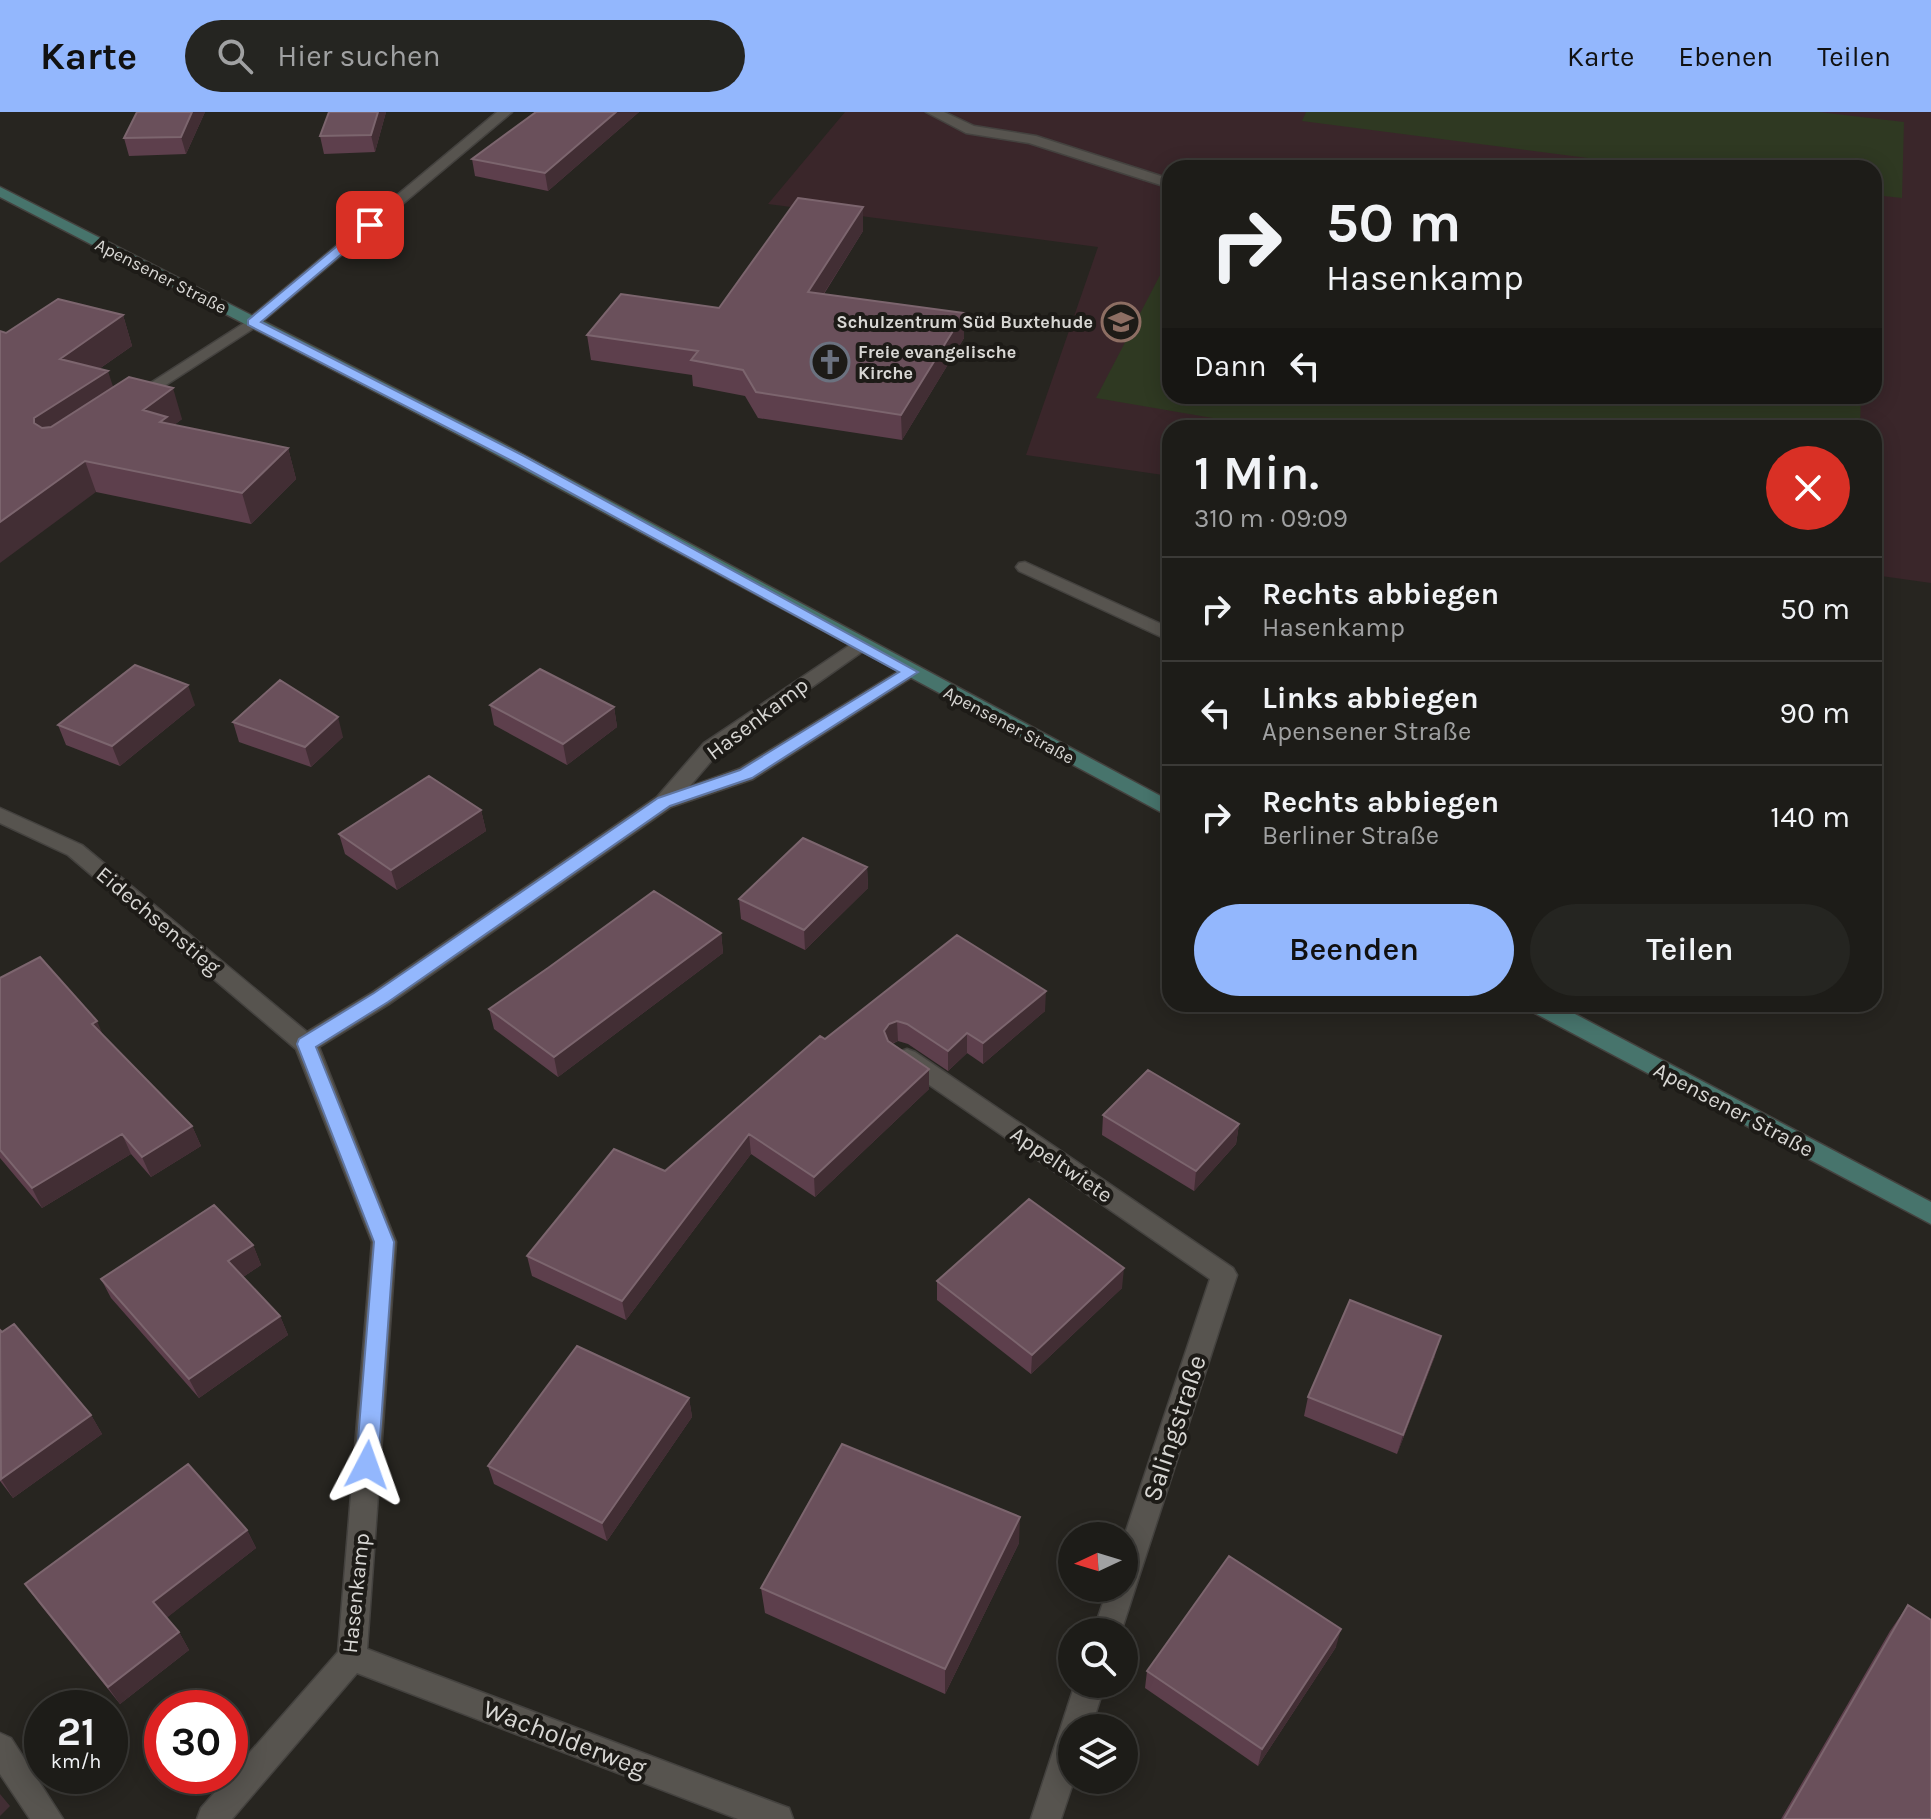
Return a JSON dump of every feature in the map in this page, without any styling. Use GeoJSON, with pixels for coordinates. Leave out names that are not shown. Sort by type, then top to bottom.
{"type":"FeatureCollection","features":[{"type":"Feature","properties":{"kind":"main road","name":"Apensener Straße"},"geometry":{"type":"LineString","coordinates":[[0,191],[492,445],[1162,806]]}},
{"type":"Feature","properties":{"kind":"main road","name":"Apensener Straße"},"geometry":{"type":"LineString","coordinates":[[1552,1012],[1931,1214]]}},
{"type":"Feature","properties":{"kind":"street"},"geometry":{"type":"LineString","coordinates":[[120,409],[252,323],[505,112]]}},
{"type":"Feature","properties":{"kind":"street"},"geometry":{"type":"LineString","coordinates":[[933,112],[971,130],[1031,139],[1162,181]]}},
{"type":"Feature","properties":{"kind":"street"},"geometry":{"type":"LineString","coordinates":[[1025,567],[1162,631]]}},
{"type":"Feature","properties":{"kind":"street","name":"Hasenkamp"},"geometry":{"type":"LineString","coordinates":[[212,1819],[352,1657],[384,1242],[306,1044],[381,998],[664,802],[711,748],[859,645]]}},
{"type":"Feature","properties":{"kind":"street","name":"Hasenkamp"},"geometry":{"type":"LineString","coordinates":[[664,802],[746,774],[911,672]]}},
{"type":"Feature","properties":{"kind":"street","name":"Eidechsenstieg"},"geometry":{"type":"LineString","coordinates":[[0,815],[75,850],[306,1044]]}},
{"type":"Feature","properties":{"kind":"street","name":"Appeltwiete"},"geometry":{"type":"LineString","coordinates":[[899,1053],[1224,1275]]}},
{"type":"Feature","properties":{"kind":"street","name":"Salingstraße"},"geometry":{"type":"LineString","coordinates":[[1138,1537],[1224,1275]]}},
{"type":"Feature","properties":{"kind":"street","name":"Wacholderweg"},"geometry":{"type":"LineString","coordinates":[[352,1657],[778,1819]]}},
{"type":"Feature","properties":{"kind":"street"},"geometry":{"type":"LineString","coordinates":[[0,1748],[48,1819]]}},
{"type":"Feature","properties":{"kind":"street"},"geometry":{"type":"LineString","coordinates":[[1046,1819],[1058,1782]]}},
{"type":"Feature","properties":{"kind":"shaded area","name":"Schulzentrum Süd Buxtehude"},"geometry":{"type":"Polygon","coordinates":[[[845,112],[1931,112],[1931,583],[1882,576],[1882,420],[1162,420],[1162,475],[1026,455],[1098,247],[768,204],[845,112]]]}},
{"type":"Feature","properties":{"kind":"green space"},"geometry":{"type":"Polygon","coordinates":[[[1306,112],[1819,112],[1904,122],[1902,198],[1882,196],[1882,160],[1603,160],[1302,121],[1306,112]]]}},
{"type":"Feature","properties":{"kind":"green space"},"geometry":{"type":"Polygon","coordinates":[[[1162,271],[1162,404],[1861,404],[1860,420],[1224,420],[1096,398],[1162,271]]]}},
{"type":"Feature","properties":{"kind":"building"},"geometry":{"type":"Polygon","coordinates":[[[137,112],[192,112],[181,137],[124,138],[137,112]]]}},
{"type":"Feature","properties":{"kind":"building"},"geometry":{"type":"Polygon","coordinates":[[[329,112],[378,112],[371,135],[320,136],[329,112]]]}},
{"type":"Feature","properties":{"kind":"building"},"geometry":{"type":"Polygon","coordinates":[[[536,112],[616,112],[545,173],[472,159],[536,112]]]}},
{"type":"Feature","properties":{"kind":"building"},"geometry":{"type":"Polygon","coordinates":[[[798,198],[863,207],[808,292],[964,313],[901,415],[756,392],[743,370],[691,360],[698,351],[587,335],[621,294],[719,308],[798,198]]]}},
{"type":"Feature","properties":{"kind":"building"},"geometry":{"type":"Polygon","coordinates":[[[58,299],[123,315],[60,359],[108,371],[34,418],[34,423],[42,428],[51,427],[129,377],[173,388],[143,410],[167,417],[160,422],[288,448],[242,493],[85,461],[0,522],[0,331],[6,333],[58,299]]]}},
{"type":"Feature","properties":{"kind":"building"},"geometry":{"type":"Polygon","coordinates":[[[135,665],[188,685],[112,746],[58,725],[135,665]]]}},
{"type":"Feature","properties":{"kind":"building"},"geometry":{"type":"Polygon","coordinates":[[[540,669],[614,707],[563,744],[490,705],[540,669]]]}},
{"type":"Feature","properties":{"kind":"building"},"geometry":{"type":"Polygon","coordinates":[[[280,680],[338,717],[305,747],[233,722],[280,680]]]}},
{"type":"Feature","properties":{"kind":"building"},"geometry":{"type":"Polygon","coordinates":[[[429,776],[481,810],[391,870],[339,834],[429,776]]]}},
{"type":"Feature","properties":{"kind":"building"},"geometry":{"type":"Polygon","coordinates":[[[803,838],[867,867],[804,930],[739,899],[803,838]]]}},
{"type":"Feature","properties":{"kind":"building"},"geometry":{"type":"Polygon","coordinates":[[[654,891],[721,933],[554,1057],[489,1009],[548,968],[654,891]]]}},
{"type":"Feature","properties":{"kind":"building"},"geometry":{"type":"Polygon","coordinates":[[[957,935],[1046,991],[983,1043],[967,1033],[948,1051],[907,1024],[897,1021],[889,1024],[884,1031],[888,1041],[929,1069],[814,1177],[749,1134],[622,1301],[527,1256],[614,1149],[665,1171],[820,1036],[825,1039],[957,935]]]}},
{"type":"Feature","properties":{"kind":"building"},"geometry":{"type":"Polygon","coordinates":[[[40,957],[97,1021],[92,1024],[192,1126],[142,1157],[122,1134],[32,1188],[0,1150],[0,978],[40,957]]]}},
{"type":"Feature","properties":{"kind":"building"},"geometry":{"type":"Polygon","coordinates":[[[1148,1070],[1239,1124],[1196,1171],[1103,1115],[1148,1070]]]}},
{"type":"Feature","properties":{"kind":"building"},"geometry":{"type":"Polygon","coordinates":[[[1029,1199],[1124,1268],[1032,1355],[937,1281],[1029,1199]]]}},
{"type":"Feature","properties":{"kind":"building"},"geometry":{"type":"Polygon","coordinates":[[[214,1205],[253,1245],[228,1261],[280,1316],[189,1379],[101,1279],[214,1205]]]}},
{"type":"Feature","properties":{"kind":"building"},"geometry":{"type":"Polygon","coordinates":[[[1350,1300],[1441,1336],[1403,1435],[1308,1397],[1350,1300]]]}},
{"type":"Feature","properties":{"kind":"building"},"geometry":{"type":"Polygon","coordinates":[[[14,1324],[91,1415],[1,1479],[0,1330],[2,1332],[14,1324]]]}},
{"type":"Feature","properties":{"kind":"building"},"geometry":{"type":"Polygon","coordinates":[[[577,1346],[689,1398],[602,1523],[488,1466],[577,1346]]]}},
{"type":"Feature","properties":{"kind":"building"},"geometry":{"type":"Polygon","coordinates":[[[842,1444],[1020,1517],[945,1669],[761,1588],[842,1444]]]}},
{"type":"Feature","properties":{"kind":"building"},"geometry":{"type":"Polygon","coordinates":[[[188,1464],[247,1530],[153,1602],[179,1632],[108,1687],[25,1584],[188,1464]]]}},
{"type":"Feature","properties":{"kind":"building"},"geometry":{"type":"Polygon","coordinates":[[[1229,1556],[1341,1629],[1262,1749],[1147,1671],[1229,1556]]]}},
{"type":"Feature","properties":{"kind":"building"},"geometry":{"type":"Polygon","coordinates":[[[1908,1605],[1931,1620],[1931,1819],[1784,1819],[1908,1605]]]}},
{"type":"Feature","properties":{"kind":"place","name":"Schulzentrum Süd Buxtehude"},"geometry":{"type":"Point","coordinates":[1121,322]}},
{"type":"Feature","properties":{"kind":"place","name":"Freie evangelische Kirche"},"geometry":{"type":"Point","coordinates":[830,362]}},
{"type":"Feature","properties":{"kind":"route"},"geometry":{"type":"LineString","coordinates":[[367,1465],[384,1242],[306,1044],[381,998],[664,802],[746,774],[911,672],[782,599],[519,459],[252,323],[370,225]]}}]}
